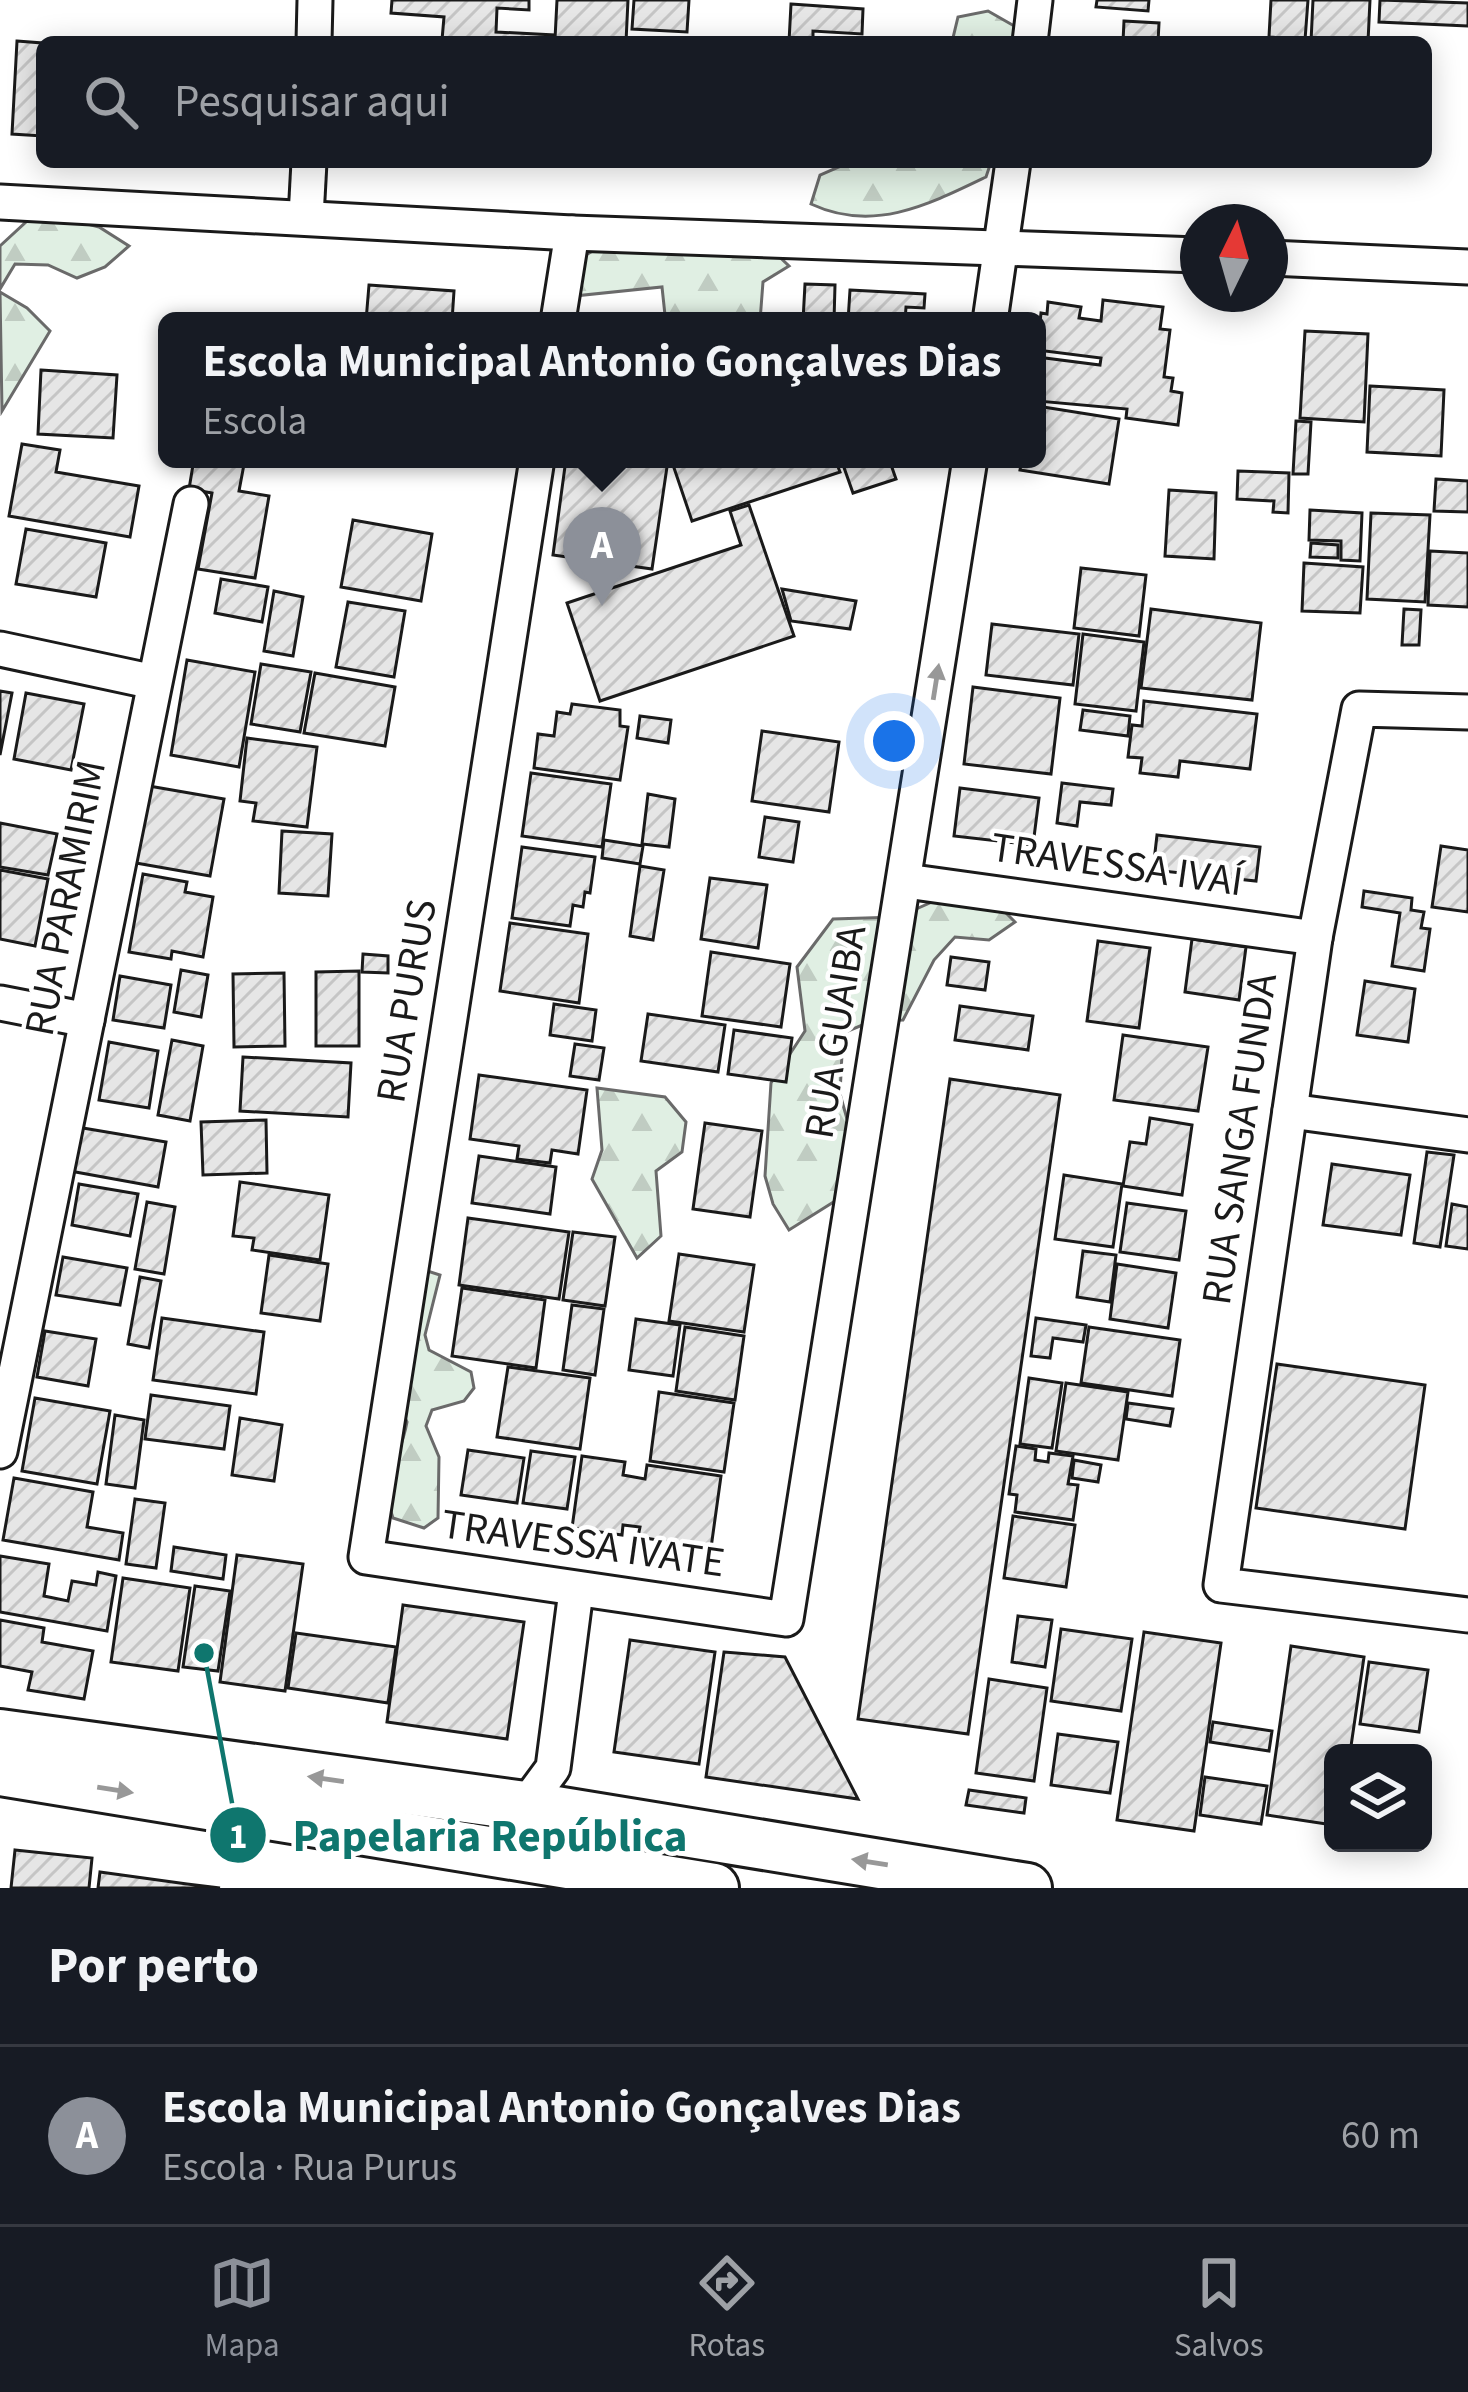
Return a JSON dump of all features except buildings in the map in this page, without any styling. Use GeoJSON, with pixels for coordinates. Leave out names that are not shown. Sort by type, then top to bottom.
{"type":"FeatureCollection","features":[{"type":"Feature","properties":{"kind":"main road"},"geometry":{"type":"LineString","coordinates":[[0,1734],[539,1787],[572,1813],[1027,1888]]}},
{"type":"Feature","properties":{"kind":"main road"},"geometry":{"type":"LineString","coordinates":[[0,1771],[515,1872],[715,1888]]}},
{"type":"Feature","properties":{"kind":"main road"},"geometry":{"type":"LineString","coordinates":[[515,1872],[539,1787]]}},
{"type":"Feature","properties":{"kind":"main road"},"geometry":{"type":"LineString","coordinates":[[568,1875],[572,1813]]}},
{"type":"Feature","properties":{"kind":"street"},"geometry":{"type":"LineString","coordinates":[[314,36],[315,0]]}},
{"type":"Feature","properties":{"kind":"street"},"geometry":{"type":"LineString","coordinates":[[1031,36],[1035,0]]}},
{"type":"Feature","properties":{"kind":"street"},"geometry":{"type":"LineString","coordinates":[[306,217],[308,168]]}},
{"type":"Feature","properties":{"kind":"street"},"geometry":{"type":"LineString","coordinates":[[991,312],[1012,168]]}},
{"type":"Feature","properties":{"kind":"street"},"geometry":{"type":"LineString","coordinates":[[0,202],[572,233],[1180,254]]}},
{"type":"Feature","properties":{"kind":"street"},"geometry":{"type":"LineString","coordinates":[[559,312],[572,233]]}},
{"type":"Feature","properties":{"kind":"street"},"geometry":{"type":"LineString","coordinates":[[1288,259],[1468,267]]}},
{"type":"Feature","properties":{"kind":"street","name":"RUA PURUS"},"geometry":{"type":"LineString","coordinates":[[366,1557],[535,468]]}},
{"type":"Feature","properties":{"kind":"street","name":"RUA GUAIBA"},"geometry":{"type":"LineString","coordinates":[[786,1619],[969,468]]}},
{"type":"Feature","properties":{"kind":"street","name":"RUA PARAMIRIM"},"geometry":{"type":"LineString","coordinates":[[0,1451],[10,1366],[87,1021],[191,504]]}},
{"type":"Feature","properties":{"kind":"street"},"geometry":{"type":"LineString","coordinates":[[0,649],[154,682]]}},
{"type":"Feature","properties":{"kind":"street","name":"RUA SANGA FUNDA"},"geometry":{"type":"LineString","coordinates":[[1468,712],[1359,709],[1315,938],[1221,1585],[1468,1615]]}},
{"type":"Feature","properties":{"kind":"street","name":"TRAVESSA IVAÍ"},"geometry":{"type":"LineString","coordinates":[[906,881],[1315,938]]}},
{"type":"Feature","properties":{"kind":"street"},"geometry":{"type":"LineString","coordinates":[[0,1003],[87,1021]]}},
{"type":"Feature","properties":{"kind":"street"},"geometry":{"type":"LineString","coordinates":[[1290,1111],[1468,1135]]}},
{"type":"Feature","properties":{"kind":"street","name":"TRAVESSA IVATE"},"geometry":{"type":"LineString","coordinates":[[366,1557],[576,1592],[786,1619]]}},
{"type":"Feature","properties":{"kind":"street"},"geometry":{"type":"LineString","coordinates":[[539,1787],[576,1592]]}},
{"type":"Feature","properties":{"kind":"green space"},"geometry":{"type":"Polygon","coordinates":[[[988,11],[1016,27],[1015,36],[953,36],[958,17],[988,11]]]}},
{"type":"Feature","properties":{"kind":"green space"},"geometry":{"type":"Polygon","coordinates":[[[836,168],[989,168],[986,177],[943,197],[878,216],[856,216],[811,204],[820,175],[836,168]]]}},
{"type":"Feature","properties":{"kind":"green space"},"geometry":{"type":"Polygon","coordinates":[[[38,211],[99,227],[129,246],[105,267],[77,278],[48,265],[15,264],[0,289],[0,246],[38,211]]]}},
{"type":"Feature","properties":{"kind":"green space"},"geometry":{"type":"Polygon","coordinates":[[[766,244],[789,266],[763,282],[761,312],[665,312],[662,287],[574,296],[569,265],[596,249],[766,244]]]}},
{"type":"Feature","properties":{"kind":"green space"},"geometry":{"type":"Polygon","coordinates":[[[0,292],[27,308],[50,331],[2,411],[0,292]]]}},
{"type":"Feature","properties":{"kind":"green space"},"geometry":{"type":"Polygon","coordinates":[[[959,890],[989,896],[1015,922],[989,940],[955,937],[934,960],[903,1020],[872,1021],[843,1033],[840,1094],[858,1158],[851,1191],[789,1230],[773,1204],[765,1176],[771,1083],[805,1031],[797,967],[833,919],[898,917],[959,890]]]}},
{"type":"Feature","properties":{"kind":"green space"},"geometry":{"type":"Polygon","coordinates":[[[597,1088],[665,1097],[686,1122],[682,1152],[656,1171],[661,1236],[637,1258],[592,1179],[602,1150],[597,1088]]]}},
{"type":"Feature","properties":{"kind":"green space"},"geometry":{"type":"Polygon","coordinates":[[[418,1268],[440,1275],[425,1335],[429,1350],[471,1372],[474,1388],[464,1401],[432,1410],[426,1426],[439,1457],[438,1518],[424,1528],[393,1518],[389,1492],[407,1422],[400,1407],[418,1268]]]}},
{"type":"Feature","properties":{"kind":"place","name":"Escola Municipal Antonio Gonçalves Dias"},"geometry":{"type":"Point","coordinates":[602,606]}},
{"type":"Feature","properties":{"kind":"place","name":"Papelaria República"},"geometry":{"type":"Point","coordinates":[204,1653]}}]}
